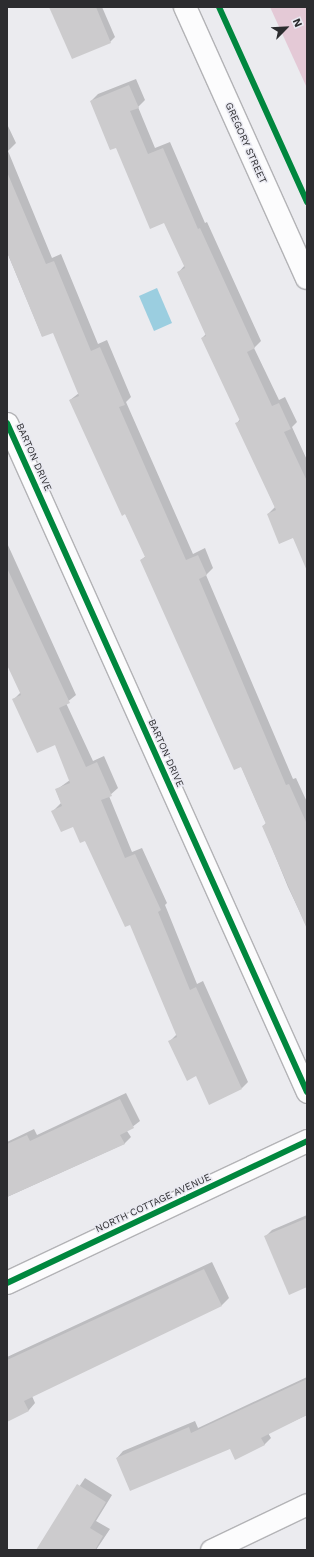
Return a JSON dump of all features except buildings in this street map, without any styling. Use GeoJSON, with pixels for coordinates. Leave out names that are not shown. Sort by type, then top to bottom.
{"type":"FeatureCollection","features":[{"type":"Feature","properties":{"kind":"street","name":"GREGORY STREET"},"geometry":{"type":"LineString","coordinates":[[185,7],[307,278]]}},
{"type":"Feature","properties":{"kind":"street","name":"BARTON DRIVE"},"geometry":{"type":"LineString","coordinates":[[7,423],[307,1092]]}},
{"type":"Feature","properties":{"kind":"street","name":"NORTH COTTAGE AVENUE"},"geometry":{"type":"LineString","coordinates":[[7,1283],[307,1141]]}},
{"type":"Feature","properties":{"kind":"street"},"geometry":{"type":"LineString","coordinates":[[212,1550],[307,1504]]}},
{"type":"Feature","properties":{"kind":"shaded area"},"geometry":{"type":"Polygon","coordinates":[[[270,7],[307,7],[307,88],[270,7]]]}},
{"type":"Feature","properties":{"kind":"water"},"geometry":{"type":"Polygon","coordinates":[[[157,288],[172,323],[154,331],[139,296],[157,288]]]}},
{"type":"Feature","properties":{"kind":"cycle path"},"geometry":{"type":"LineString","coordinates":[[219,7],[307,202]]}},
{"type":"Feature","properties":{"kind":"cycle path"},"geometry":{"type":"LineString","coordinates":[[7,423],[307,1092]]}},
{"type":"Feature","properties":{"kind":"cycle path"},"geometry":{"type":"LineString","coordinates":[[7,1283],[307,1141]]}}]}
